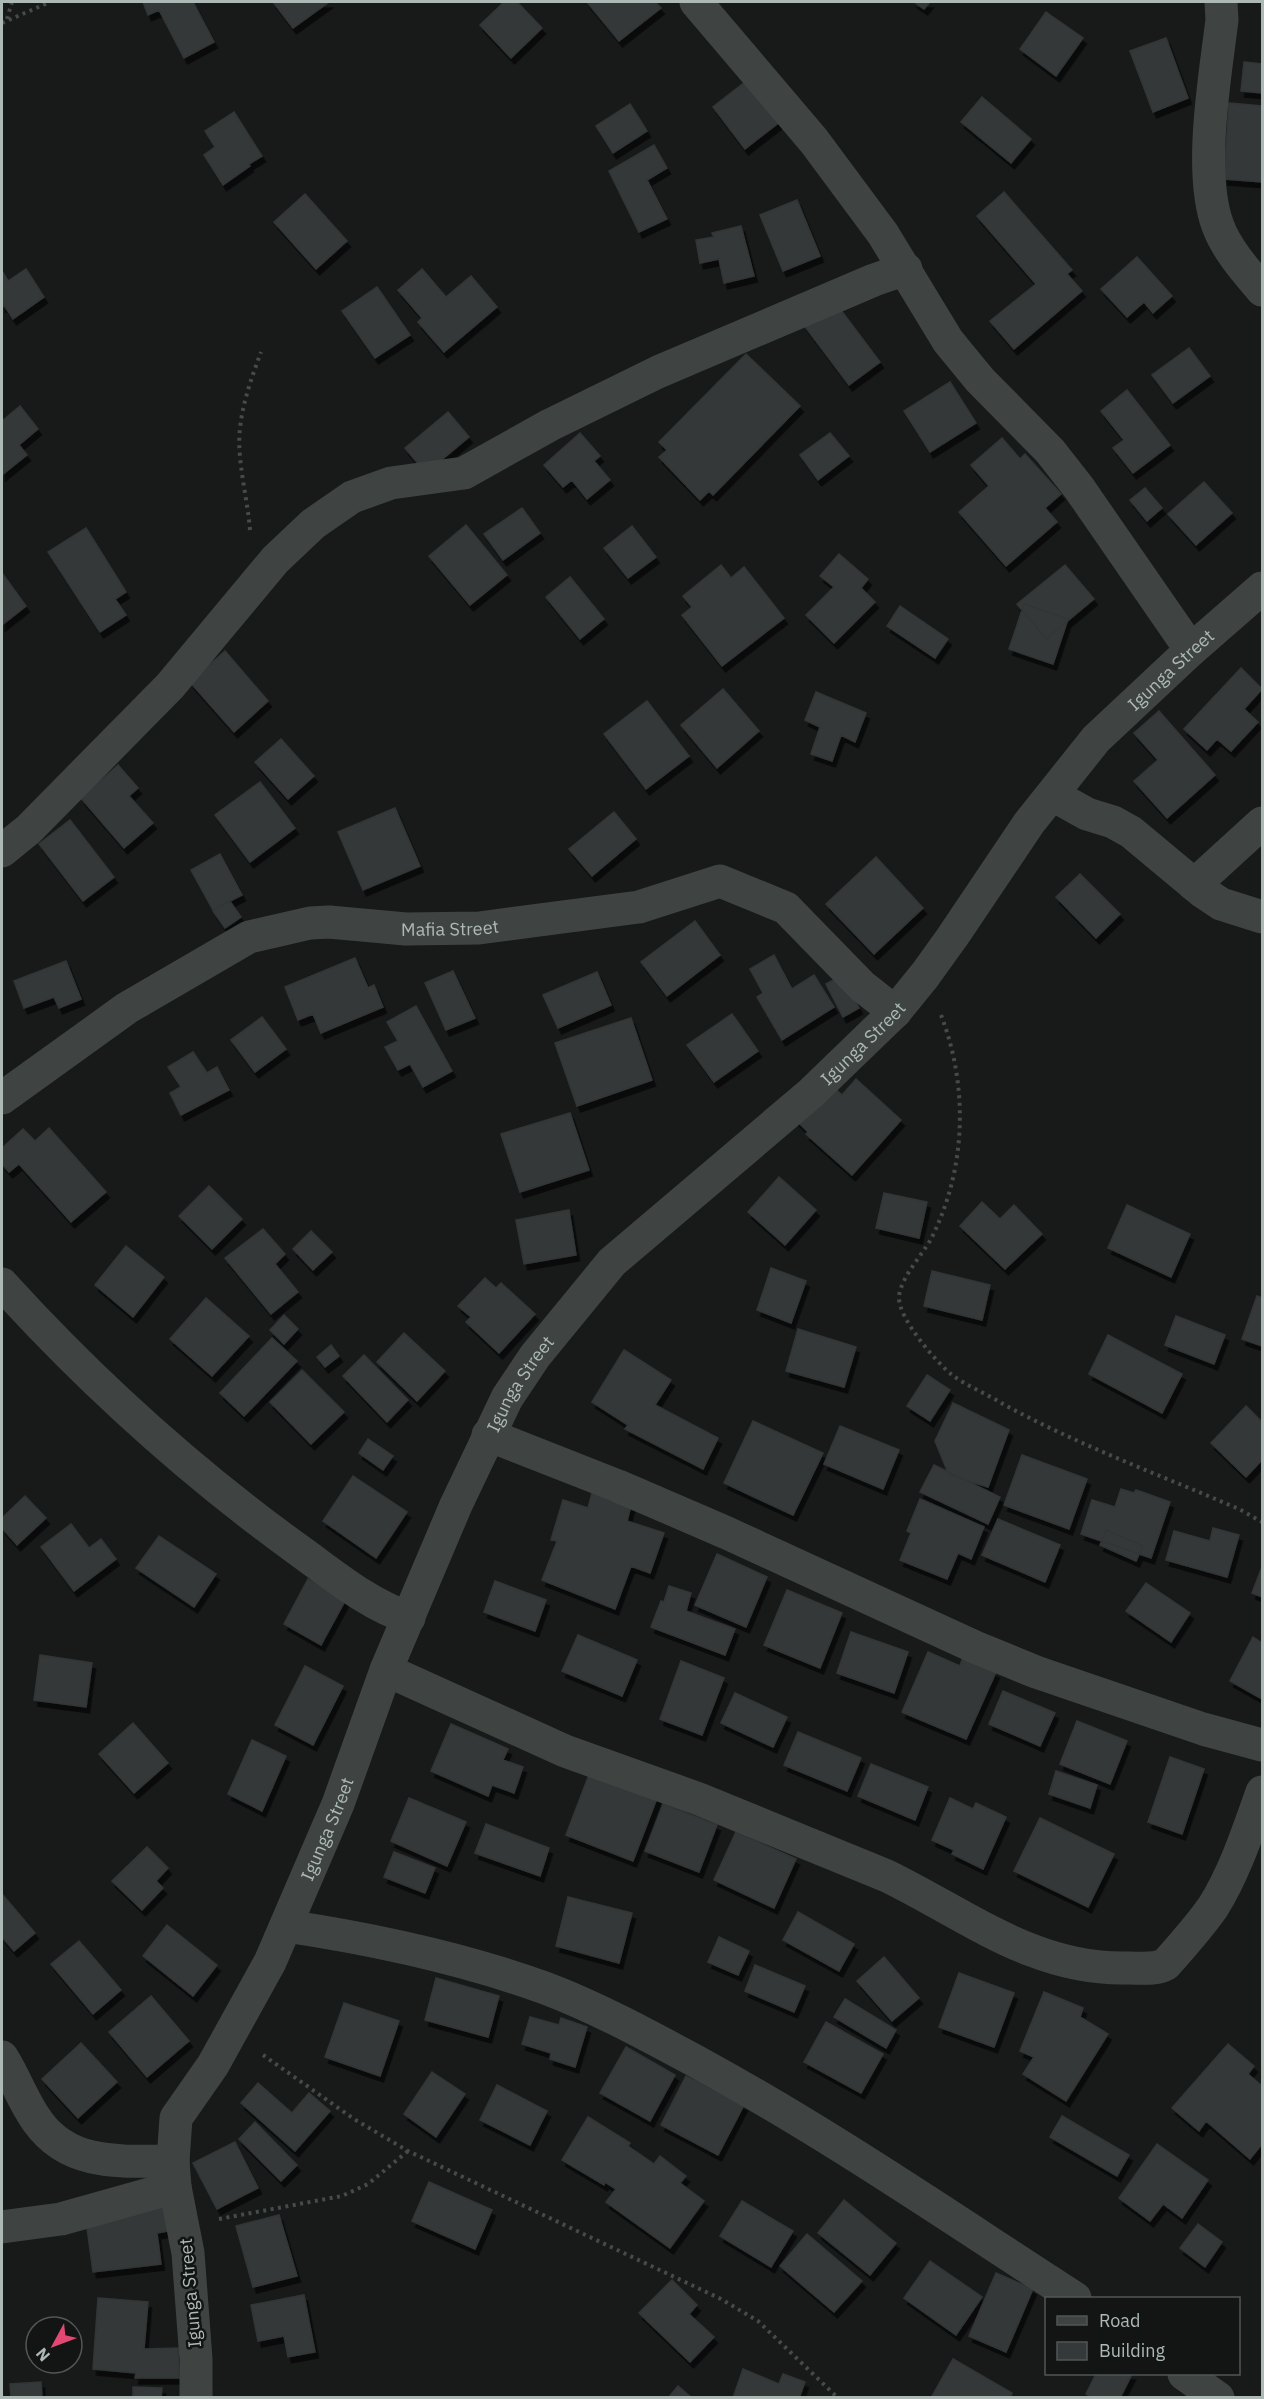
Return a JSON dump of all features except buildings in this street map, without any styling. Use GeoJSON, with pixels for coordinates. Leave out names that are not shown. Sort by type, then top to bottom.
{"type":"FeatureCollection","features":[{"type":"Feature","properties":{"kind":"street"},"geometry":{"type":"LineString","coordinates":[[696,2],[813,141],[883,234],[948,341],[980,380],[1050,451],[1079,488],[1191,650]]}},
{"type":"Feature","properties":{"kind":"street"},"geometry":{"type":"LineString","coordinates":[[1221,2],[1222,20],[1209,140],[1210,194],[1218,226],[1242,265],[1263,290]]}},
{"type":"Feature","properties":{"kind":"street"},"geometry":{"type":"LineString","coordinates":[[2,851],[29,829],[170,686],[275,560],[313,524],[352,497],[391,483],[464,473],[550,425],[658,372],[874,280],[906,269]]}},
{"type":"Feature","properties":{"kind":"street","name":"Igunga Street"},"geometry":{"type":"LineString","coordinates":[[196,2397],[190,2277],[174,2174],[176,2118],[213,2065],[270,1962],[338,1804],[386,1670],[456,1505],[507,1398],[535,1356],[612,1262],[810,1094],[895,1012],[925,975],[1029,822],[1096,739],[1191,650],[1263,588]]}},
{"type":"Feature","properties":{"kind":"street"},"geometry":{"type":"LineString","coordinates":[[1053,795],[1087,814],[1113,822],[1131,832],[1194,885],[1221,904],[1263,917]]}},
{"type":"Feature","properties":{"kind":"street"},"geometry":{"type":"LineString","coordinates":[[1194,885],[1263,823]]}},
{"type":"Feature","properties":{"kind":"street","name":"Mafia Street"},"geometry":{"type":"LineString","coordinates":[[2,1096],[127,1008],[249,937],[320,922],[406,929],[479,928],[639,907],[720,881],[786,908],[862,986],[895,1012]]}},
{"type":"Feature","properties":{"kind":"street"},"geometry":{"type":"LineString","coordinates":[[2,1284],[110,1396],[274,1533],[365,1598],[409,1618]]}},
{"type":"Feature","properties":{"kind":"street"},"geometry":{"type":"LineString","coordinates":[[489,1435],[618,1486],[727,1533],[975,1647],[1036,1672],[1203,1729],[1263,1746]]}},
{"type":"Feature","properties":{"kind":"street"},"geometry":{"type":"LineString","coordinates":[[386,1670],[565,1751],[699,1799],[887,1876],[976,1926],[1033,1952],[1103,1969],[1156,1968],[1166,1965],[1212,1908],[1223,1889],[1263,1792]]}},
{"type":"Feature","properties":{"kind":"street"},"geometry":{"type":"LineString","coordinates":[[285,1926],[340,1934],[489,1970],[545,1989],[600,2012],[774,2104],[1073,2297]]}},
{"type":"Feature","properties":{"kind":"street"},"geometry":{"type":"LineString","coordinates":[[2,2057],[37,2121],[52,2138],[66,2149],[86,2156],[174,2174]]}},
{"type":"Feature","properties":{"kind":"street"},"geometry":{"type":"LineString","coordinates":[[2,2227],[61,2219],[174,2174]]}},
{"type":"Feature","properties":{"kind":"street"},"geometry":{"type":"LineString","coordinates":[[1187,2375],[1218,2397]]}},
{"type":"Feature","properties":{"kind":"path"},"geometry":{"type":"LineString","coordinates":[[7,20],[12,2]]}},
{"type":"Feature","properties":{"kind":"path"},"geometry":{"type":"LineString","coordinates":[[2,23],[50,2]]}},
{"type":"Feature","properties":{"kind":"path"},"geometry":{"type":"LineString","coordinates":[[248,591],[251,537],[240,445],[242,417],[248,387],[261,352]]}},
{"type":"Feature","properties":{"kind":"path"},"geometry":{"type":"LineString","coordinates":[[925,975],[943,1018],[954,1057],[961,1136],[957,1167],[946,1206],[928,1243],[901,1286],[900,1303],[913,1329],[928,1352],[954,1376],[1018,1412],[1239,1509],[1263,1522]]}},
{"type":"Feature","properties":{"kind":"path"},"geometry":{"type":"LineString","coordinates":[[232,2033],[354,2119],[408,2151],[721,2298],[758,2320],[838,2397]]}},
{"type":"Feature","properties":{"kind":"path"},"geometry":{"type":"LineString","coordinates":[[183,2226],[342,2196],[368,2184],[408,2151]]}}]}
